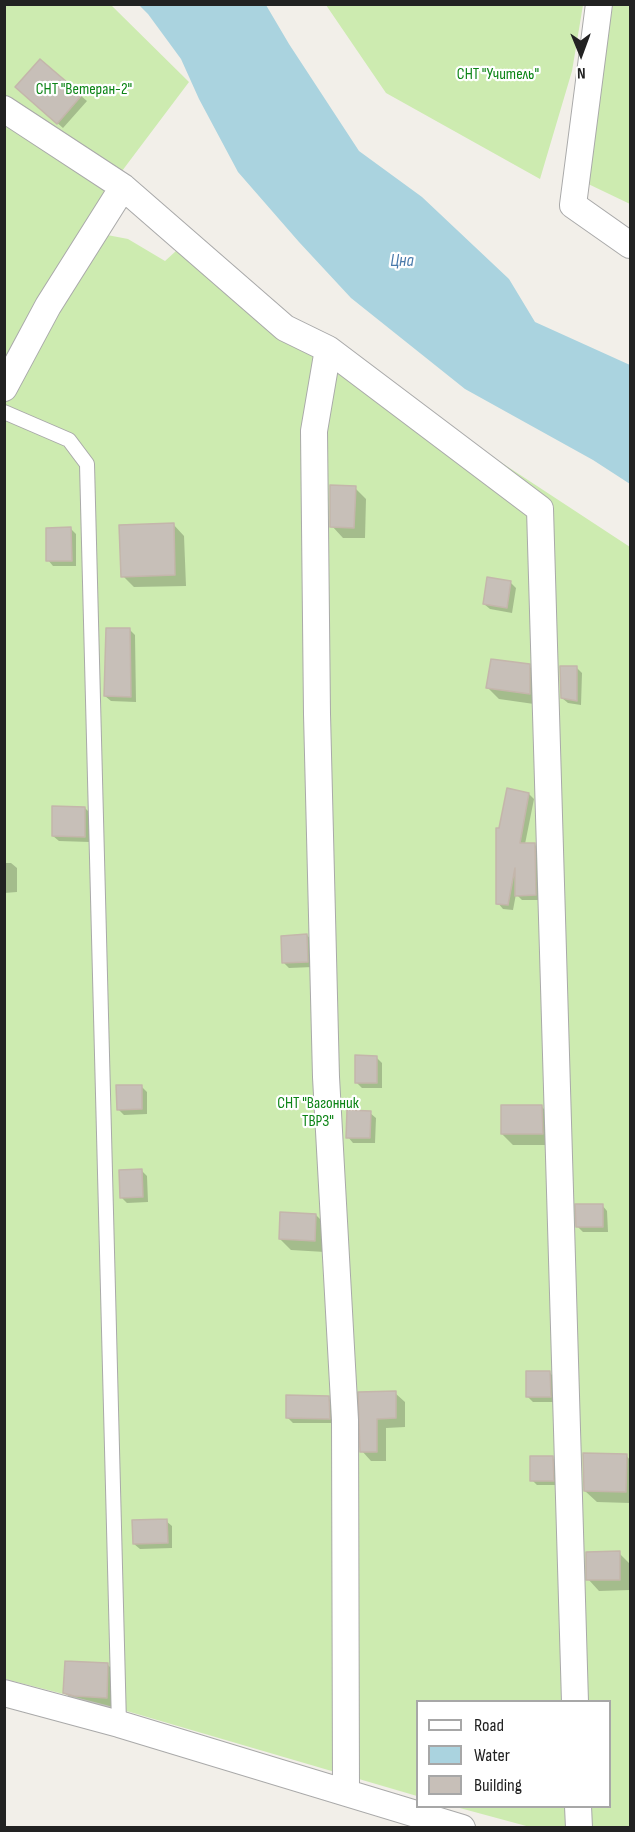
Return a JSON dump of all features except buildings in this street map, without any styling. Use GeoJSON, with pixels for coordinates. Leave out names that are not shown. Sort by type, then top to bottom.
{"type":"FeatureCollection","features":[{"type":"Feature","properties":{"kind":"street"},"geometry":{"type":"LineString","coordinates":[[599,4],[573,205],[630,245]]}},
{"type":"Feature","properties":{"kind":"street"},"geometry":{"type":"LineString","coordinates":[[4,109],[123,187],[285,328],[328,349],[540,509],[575,1700]]}},
{"type":"Feature","properties":{"kind":"street"},"geometry":{"type":"LineString","coordinates":[[4,388],[48,306],[123,187]]}},
{"type":"Feature","properties":{"kind":"street"},"geometry":{"type":"LineString","coordinates":[[328,349],[314,431],[316,702],[326,1077],[345,1420],[346,1792]]}},
{"type":"Feature","properties":{"kind":"street"},"geometry":{"type":"LineString","coordinates":[[4,1693],[119,1724],[462,1827]]}},
{"type":"Feature","properties":{"kind":"street"},"geometry":{"type":"LineString","coordinates":[[578,1808],[579,1827]]}},
{"type":"Feature","properties":{"kind":"lane"},"geometry":{"type":"LineString","coordinates":[[4,412],[69,440],[87,464],[119,1724]]}},
{"type":"Feature","properties":{"kind":"green space","name":"СНТ \"Вагонник ТВРЗ\""},"geometry":{"type":"Polygon","coordinates":[[[4,5],[111,5],[189,82],[81,230],[128,239],[165,261],[176,251],[630,547],[630,1827],[530,1827],[460,1808],[611,1808],[611,1700],[416,1700],[416,1796],[106,1705],[5,1679],[4,5]]]}},
{"type":"Feature","properties":{"kind":"green space","name":"СНТ \"Учитель\""},"geometry":{"type":"Polygon","coordinates":[[[326,5],[583,5],[572,71],[540,179],[386,93],[326,5]]]}},
{"type":"Feature","properties":{"kind":"green space"},"geometry":{"type":"Polygon","coordinates":[[[613,5],[630,5],[630,204],[582,181],[613,5]]]}},
{"type":"Feature","properties":{"kind":"water","name":"Цна"},"geometry":{"type":"Polygon","coordinates":[[[139,5],[266,5],[359,151],[422,197],[509,279],[535,322],[630,365],[630,484],[593,460],[465,389],[351,298],[238,172],[199,99],[181,59],[139,5]]]}},
{"type":"Feature","properties":{"kind":"park label","name":"СНТ \"Ветеран-2\""},"geometry":{"type":"Point","coordinates":[84,90]}}]}
